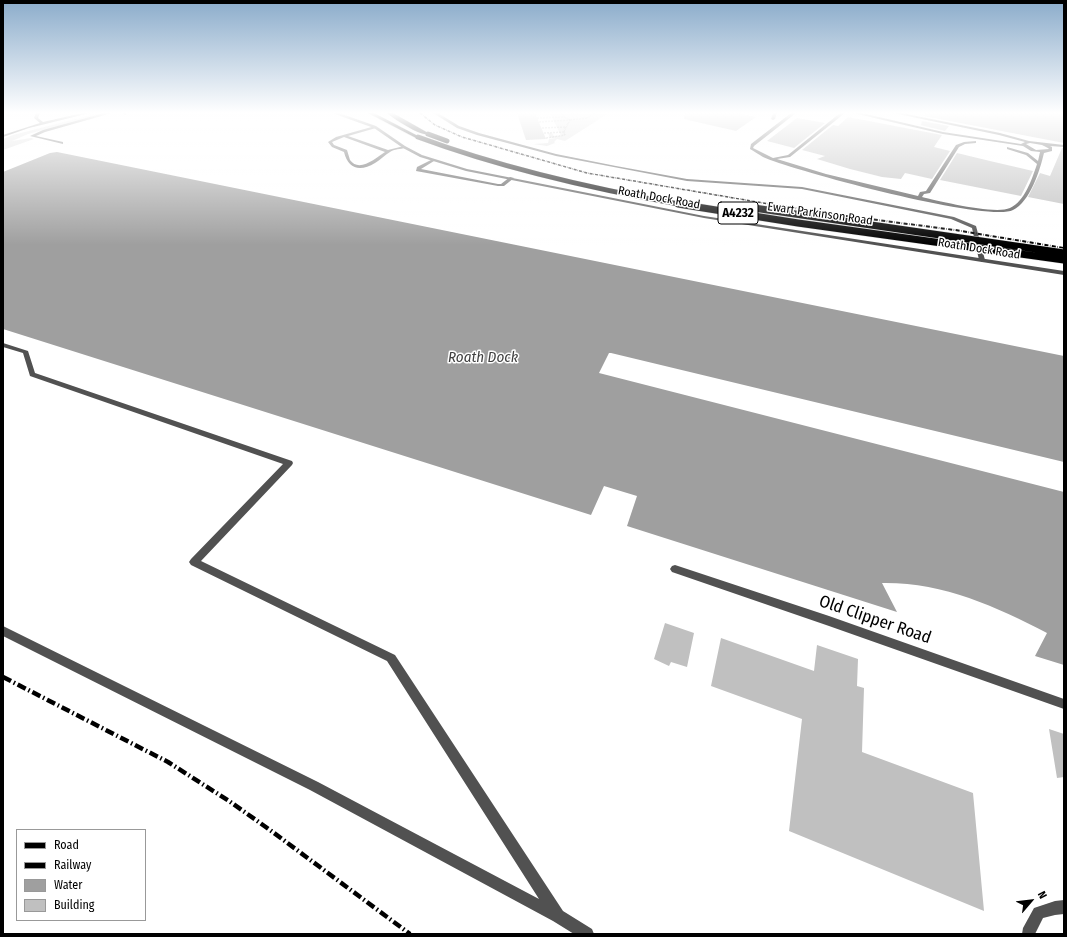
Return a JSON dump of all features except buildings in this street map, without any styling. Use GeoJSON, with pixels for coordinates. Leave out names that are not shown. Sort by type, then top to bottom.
{"type":"FeatureCollection","features":[{"type":"Feature","properties":{"kind":"main road","name":"Ewart Parkinson Road"},"geometry":{"type":"LineString","coordinates":[[472,157],[513,169],[619,193],[812,224],[1064,260]]}},
{"type":"Feature","properties":{"kind":"main road"},"geometry":{"type":"LineString","coordinates":[[496,157],[589,180],[649,192]]}},
{"type":"Feature","properties":{"kind":"main road","name":"Ewart Parkinson Road"},"geometry":{"type":"LineString","coordinates":[[741,206],[1064,253]]}},
{"type":"Feature","properties":{"kind":"street"},"geometry":{"type":"LineString","coordinates":[[347,157],[348,160],[355,166],[360,167],[368,165],[379,157]]}},
{"type":"Feature","properties":{"kind":"street","name":"Roath Dock Road"},"geometry":{"type":"LineString","coordinates":[[426,157],[459,168],[704,217],[1064,273]]}},
{"type":"Feature","properties":{"kind":"street"},"geometry":{"type":"LineString","coordinates":[[567,157],[687,180],[802,188],[952,218],[974,227],[982,260]]}},
{"type":"Feature","properties":{"kind":"street"},"geometry":{"type":"LineString","coordinates":[[768,158],[787,157]]}},
{"type":"Feature","properties":{"kind":"street"},"geometry":{"type":"LineString","coordinates":[[919,198],[922,193],[928,191],[950,157]]}},
{"type":"Feature","properties":{"kind":"street"},"geometry":{"type":"LineString","coordinates":[[1030,157],[1039,164]]}},
{"type":"Feature","properties":{"kind":"street"},"geometry":{"type":"LineString","coordinates":[[768,158],[820,174],[919,198],[976,210],[990,211],[1008,210],[1019,205],[1023,200],[1041,157]]}},
{"type":"Feature","properties":{"kind":"street"},"geometry":{"type":"LineString","coordinates":[[433,160],[418,168],[418,170],[498,185],[512,178]]}},
{"type":"Feature","properties":{"kind":"street"},"geometry":{"type":"LineString","coordinates":[[687,180],[691,173]]}},
{"type":"Feature","properties":{"kind":"street"},"geometry":{"type":"LineString","coordinates":[[3,344],[26,352],[32,374],[289,463],[194,562],[391,658],[558,916]]}},
{"type":"Feature","properties":{"kind":"street","name":"Old Clipper Road"},"geometry":{"type":"LineString","coordinates":[[675,569],[836,623],[1064,704]]}},
{"type":"Feature","properties":{"kind":"street"},"geometry":{"type":"LineString","coordinates":[[3,631],[314,786],[558,916],[587,934]]}},
{"type":"Feature","properties":{"kind":"street"},"geometry":{"type":"LineString","coordinates":[[1029,934],[1039,913],[1064,907]]}},
{"type":"Feature","properties":{"kind":"water","name":"Roath Dock"},"geometry":{"type":"Polygon","coordinates":[[[41,157],[80,157],[1064,356],[1064,462],[611,353],[609,353],[599,373],[1064,492],[1064,665],[1035,656],[1047,633],[988,605],[947,591],[904,584],[882,583],[897,612],[627,526],[637,496],[604,486],[591,515],[3,329],[3,172],[41,157]]]}},
{"type":"Feature","properties":{"kind":"railway"},"geometry":{"type":"LineString","coordinates":[[530,157],[587,173],[775,205]]}},
{"type":"Feature","properties":{"kind":"railway"},"geometry":{"type":"LineString","coordinates":[[770,204],[838,215],[955,230],[1064,248]]}},
{"type":"Feature","properties":{"kind":"railway"},"geometry":{"type":"LineString","coordinates":[[3,677],[168,762],[229,801],[270,830],[410,934]]}}]}
